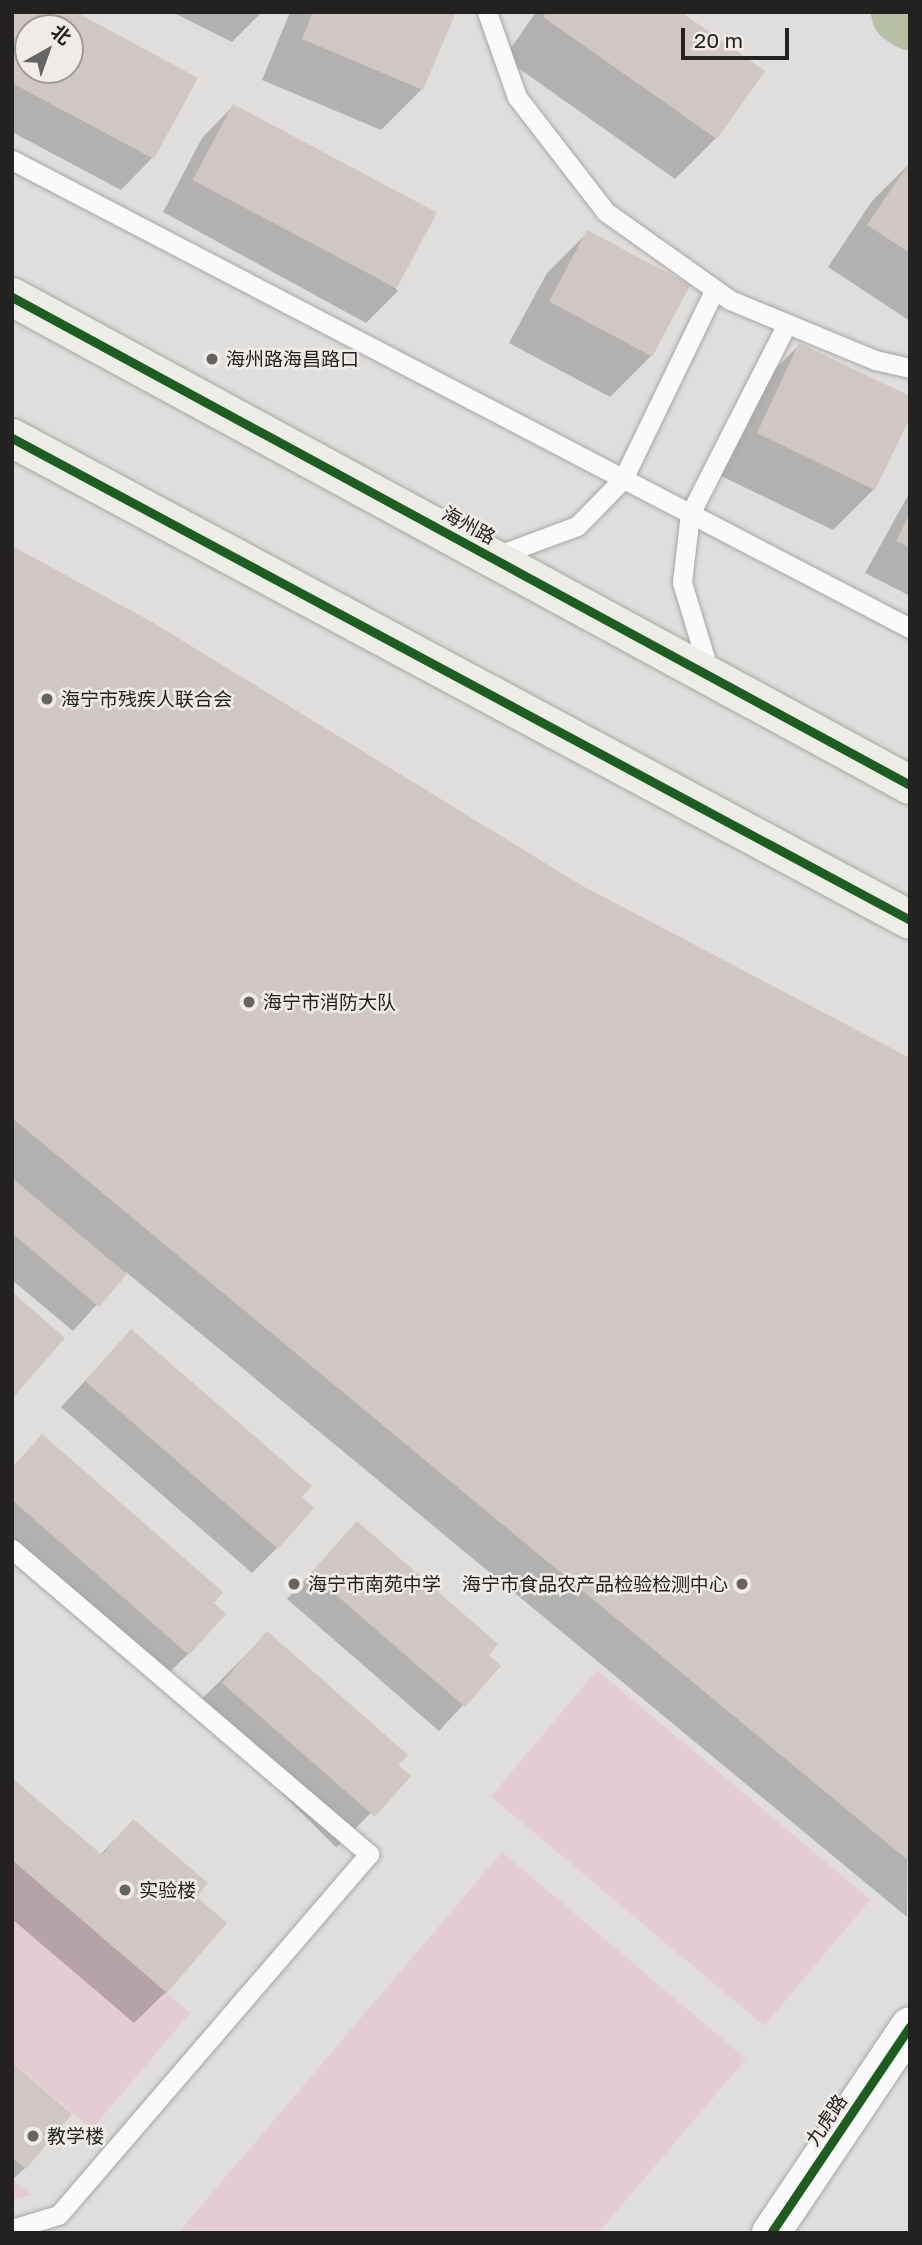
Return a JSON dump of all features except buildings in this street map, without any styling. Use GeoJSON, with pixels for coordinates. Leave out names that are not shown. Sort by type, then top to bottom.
{"type":"FeatureCollection","features":[{"type":"Feature","properties":{"kind":"main road","name":"海州路"},"geometry":{"type":"LineString","coordinates":[[12,297],[910,785]]}},
{"type":"Feature","properties":{"kind":"main road"},"geometry":{"type":"LineString","coordinates":[[12,438],[910,920]]}},
{"type":"Feature","properties":{"kind":"street","name":"九虎路"},"geometry":{"type":"LineString","coordinates":[[771,2233],[910,2026]]}},
{"type":"Feature","properties":{"kind":"lane"},"geometry":{"type":"LineString","coordinates":[[487,12],[517,97],[606,212],[715,289],[787,324],[876,360],[910,368]]}},
{"type":"Feature","properties":{"kind":"lane"},"geometry":{"type":"LineString","coordinates":[[12,160],[910,628]]}},
{"type":"Feature","properties":{"kind":"lane"},"geometry":{"type":"LineString","coordinates":[[492,557],[577,526],[623,479],[715,289]]}},
{"type":"Feature","properties":{"kind":"lane"},"geometry":{"type":"LineString","coordinates":[[710,676],[682,582],[690,514],[787,324]]}},
{"type":"Feature","properties":{"kind":"lane"},"geometry":{"type":"LineString","coordinates":[[12,1549],[369,1854],[58,2215],[12,2229]]}},
{"type":"Feature","properties":{"kind":"shaded area"},"geometry":{"type":"Polygon","coordinates":[[[597,1670],[870,1899],[764,2026],[491,1796],[597,1670]]]}},
{"type":"Feature","properties":{"kind":"shaded area"},"geometry":{"type":"Polygon","coordinates":[[[502,1852],[746,2059],[598,2233],[178,2233],[502,1852]]]}},
{"type":"Feature","properties":{"kind":"shaded area"},"geometry":{"type":"Polygon","coordinates":[[[12,1860],[190,2013],[92,2129],[12,2063],[12,1860]]]}},
{"type":"Feature","properties":{"kind":"shaded area"},"geometry":{"type":"Polygon","coordinates":[[[12,2179],[32,2195],[12,2200],[12,2179]]]}},
{"type":"Feature","properties":{"kind":"waterway"},"geometry":{"type":"LineString","coordinates":[[903,12],[910,17]]}},
{"type":"Feature","properties":{"kind":"cycle path"},"geometry":{"type":"LineString","coordinates":[[12,297],[910,785]]}},
{"type":"Feature","properties":{"kind":"cycle path"},"geometry":{"type":"LineString","coordinates":[[12,438],[910,920]]}},
{"type":"Feature","properties":{"kind":"cycle path"},"geometry":{"type":"LineString","coordinates":[[771,2233],[910,2026]]}},
{"type":"Feature","properties":{"kind":"place","name":"海州路海昌路口"},"geometry":{"type":"Point","coordinates":[212,359]}},
{"type":"Feature","properties":{"kind":"place","name":"海宁市残疾人联合会"},"geometry":{"type":"Point","coordinates":[47,699]}},
{"type":"Feature","properties":{"kind":"place","name":"海宁市消防大队"},"geometry":{"type":"Point","coordinates":[249,1002]}},
{"type":"Feature","properties":{"kind":"place","name":"海宁市南苑中学"},"geometry":{"type":"Point","coordinates":[294,1584]}},
{"type":"Feature","properties":{"kind":"place","name":"海宁市食品农产品检验检测中心"},"geometry":{"type":"Point","coordinates":[742,1584]}},
{"type":"Feature","properties":{"kind":"place","name":"实验楼"},"geometry":{"type":"Point","coordinates":[125,1890]}},
{"type":"Feature","properties":{"kind":"place","name":"教学楼"},"geometry":{"type":"Point","coordinates":[33,2136]}}]}
